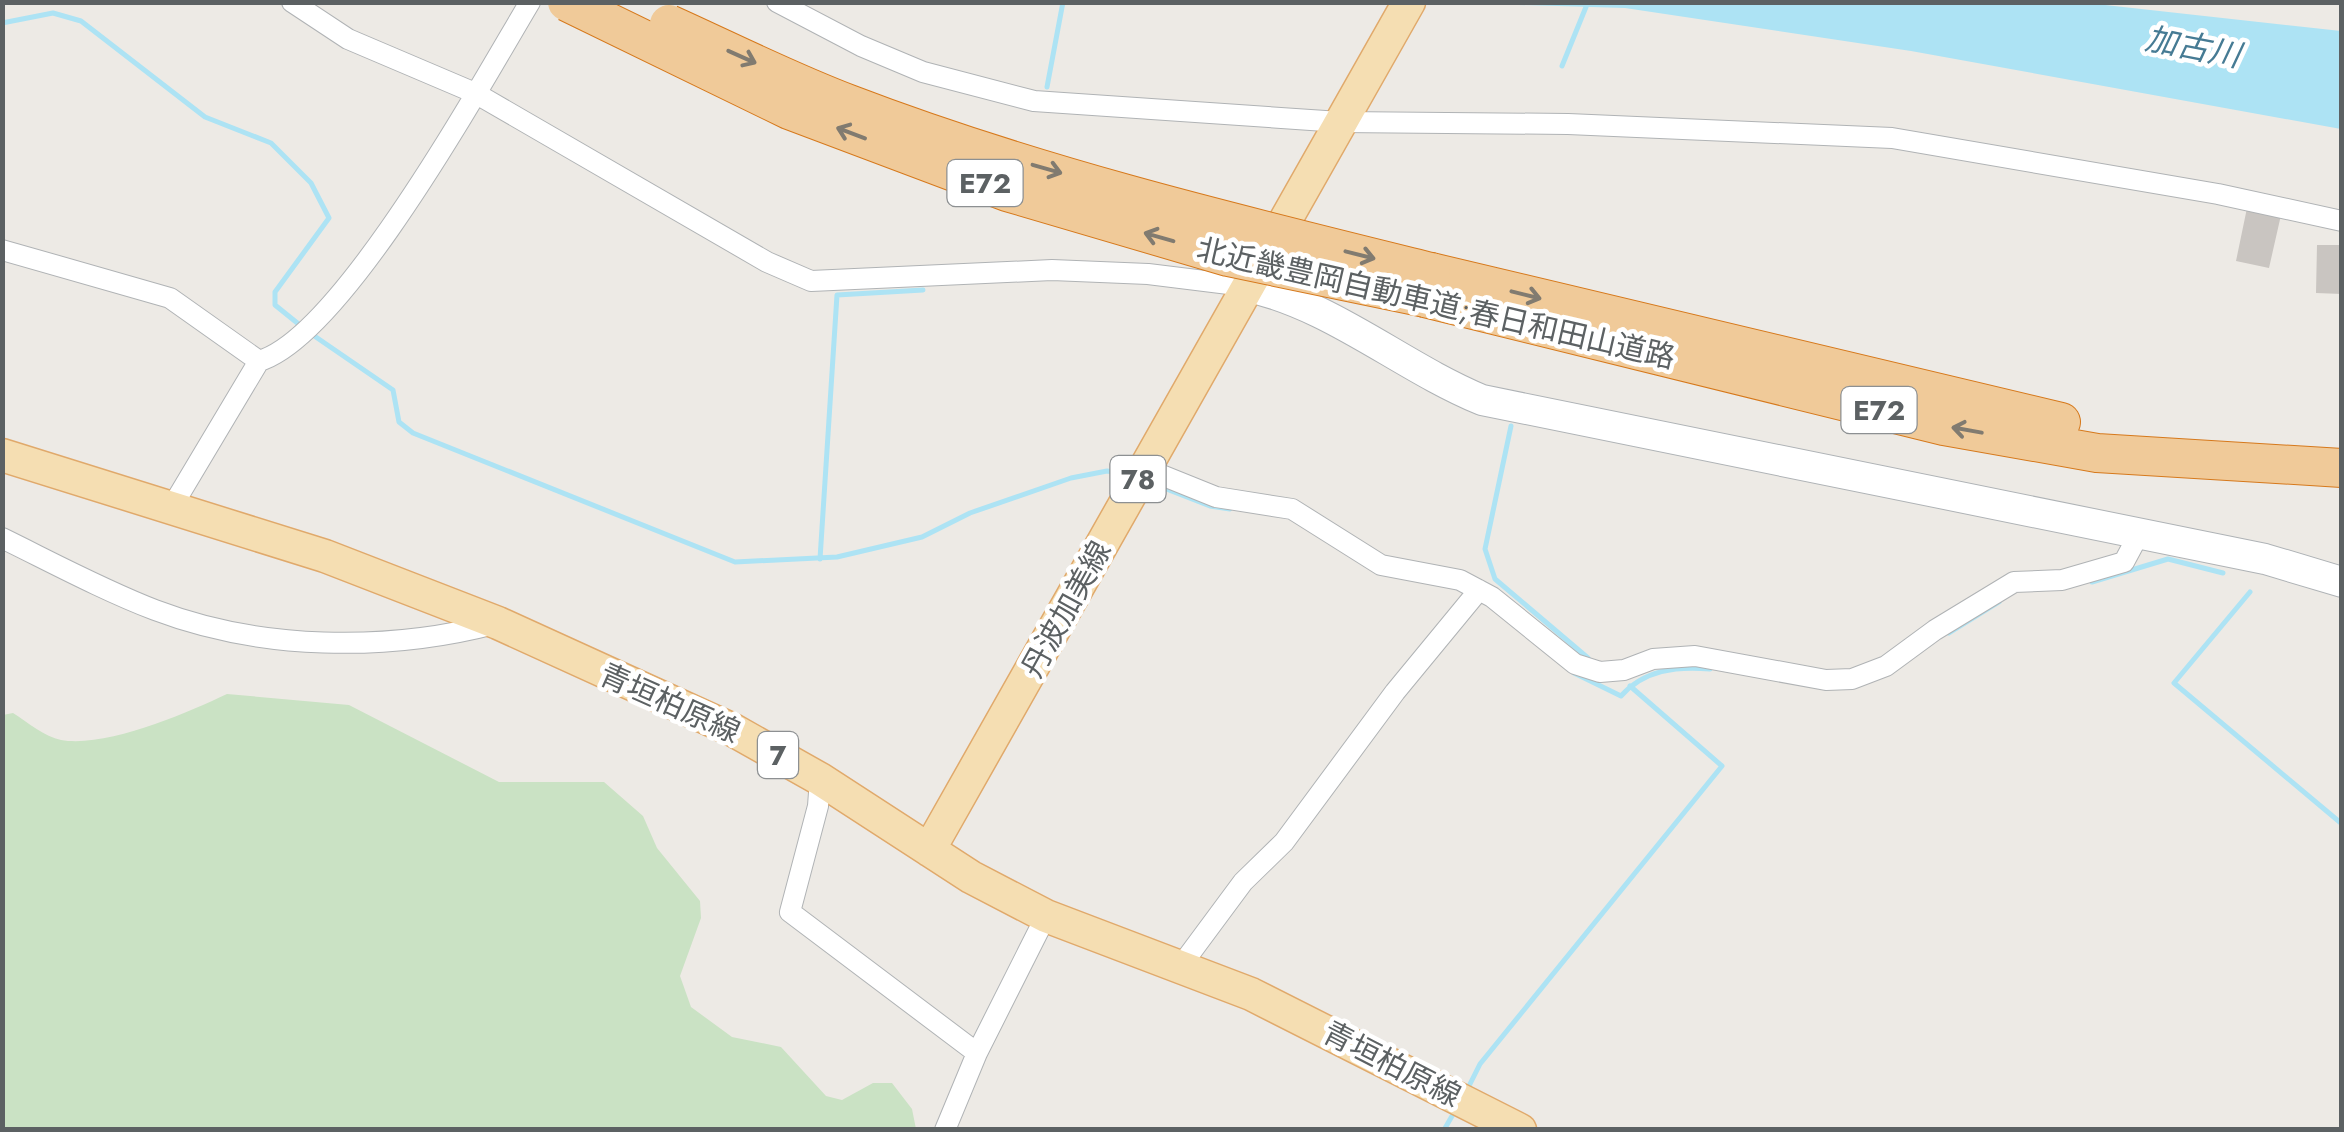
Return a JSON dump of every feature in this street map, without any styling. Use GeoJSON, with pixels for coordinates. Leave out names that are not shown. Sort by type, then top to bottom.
{"type":"FeatureCollection","features":[{"type":"Feature","properties":{"kind":"highway","name":"北近畿豊岡自動車道;春日和田山道路"},"geometry":{"type":"LineString","coordinates":[[567,2],[789,110],[1007,192],[1228,256],[1428,285]]}},
{"type":"Feature","properties":{"kind":"highway","name":"北近畿豊岡自動車道;春日和田山道路"},"geometry":{"type":"LineString","coordinates":[[621,2],[848,104],[1010,158],[1428,285],[1944,426],[2097,453],[2342,466]]}},
{"type":"Feature","properties":{"kind":"main road","name":"丹波加美線"},"geometry":{"type":"LineString","coordinates":[[929,850],[1409,2]]}},
{"type":"Feature","properties":{"kind":"main road","name":"青垣柏原線"},"geometry":{"type":"LineString","coordinates":[[2,455],[324,556],[498,623],[733,730],[820,778],[929,850],[1046,916],[1180,966],[1321,1026],[1520,1130]]}},
{"type":"Feature","properties":{"kind":"street"},"geometry":{"type":"LineString","coordinates":[[292,2],[348,39],[475,94],[767,262],[811,281],[1052,270],[1148,274],[1245,286],[1284,294],[1338,320],[1450,387],[1482,400],[2266,560],[2342,582]]}},
{"type":"Feature","properties":{"kind":"street"},"geometry":{"type":"LineString","coordinates":[[173,506],[259,361],[278,355],[305,334],[382,241],[530,2]]}},
{"type":"Feature","properties":{"kind":"street"},"geometry":{"type":"LineString","coordinates":[[778,2],[861,46],[923,72],[1034,101],[1892,138],[2218,194],[2342,221]]}},
{"type":"Feature","properties":{"kind":"street"},"geometry":{"type":"LineString","coordinates":[[2,250],[170,298],[259,361]]}},
{"type":"Feature","properties":{"kind":"street"},"geometry":{"type":"LineString","coordinates":[[1144,468],[1216,497],[1292,509],[1382,565],[1460,580],[1479,590],[1576,664],[1600,672],[1624,670],[1653,659],[1696,656],[1826,680],[1852,678],[1886,666],[1935,630],[2014,582],[2062,580],[2124,562],[2139,534]]}},
{"type":"Feature","properties":{"kind":"street"},"geometry":{"type":"LineString","coordinates":[[2,538],[158,611],[246,634],[301,641],[410,640],[498,623]]}},
{"type":"Feature","properties":{"kind":"street"},"geometry":{"type":"LineString","coordinates":[[1180,966],[1243,882],[1284,842],[1395,692],[1479,590]]}},
{"type":"Feature","properties":{"kind":"street"},"geometry":{"type":"LineString","coordinates":[[820,778],[818,806],[790,912],[978,1053]]}},
{"type":"Feature","properties":{"kind":"street"},"geometry":{"type":"LineString","coordinates":[[946,1130],[978,1053],[1046,916]]}},
{"type":"Feature","properties":{"kind":"green space"},"geometry":{"type":"Polygon","coordinates":[[[227,694],[349,705],[499,782],[604,782],[643,816],[657,848],[700,901],[701,918],[680,976],[691,1007],[732,1037],[781,1047],[826,1096],[842,1100],[873,1083],[892,1083],[912,1109],[916,1129],[3,1129],[3,715],[13,713],[55,738],[79,741],[146,727],[227,694]]]}},
{"type":"Feature","properties":{"kind":"water","name":"加古川"},"geometry":{"type":"Polygon","coordinates":[[[1452,3],[2087,3],[2341,31],[2341,129],[1911,51],[1625,8],[1452,3]]]}},
{"type":"Feature","properties":{"kind":"building"},"geometry":{"type":"Polygon","coordinates":[[[2247,208],[2281,215],[2269,268],[2236,261],[2247,208]]]}},
{"type":"Feature","properties":{"kind":"building"},"geometry":{"type":"Polygon","coordinates":[[[2317,245],[2342,245],[2342,294],[2316,293],[2317,245]]]}},
{"type":"Feature","properties":{"kind":"waterway"},"geometry":{"type":"LineString","coordinates":[[1047,87],[1063,2]]}},
{"type":"Feature","properties":{"kind":"waterway"},"geometry":{"type":"LineString","coordinates":[[1562,66],[1588,2]]}},
{"type":"Feature","properties":{"kind":"waterway"},"geometry":{"type":"LineString","coordinates":[[2,23],[53,13],[81,21],[205,117],[271,143],[311,183],[329,218],[275,292],[275,305],[301,326]]}},
{"type":"Feature","properties":{"kind":"waterway"},"geometry":{"type":"LineString","coordinates":[[820,559],[837,295],[923,290]]}},
{"type":"Feature","properties":{"kind":"waterway"},"geometry":{"type":"LineString","coordinates":[[310,333],[393,390],[399,422],[413,433],[735,562],[837,557],[922,537],[970,513],[1071,478],[1107,471],[1126,474]]}},
{"type":"Feature","properties":{"kind":"waterway"},"geometry":{"type":"LineString","coordinates":[[1511,426],[1485,549],[1495,579],[1588,658]]}},
{"type":"Feature","properties":{"kind":"waterway"},"geometry":{"type":"LineString","coordinates":[[1151,483],[1210,506],[1230,509]]}},
{"type":"Feature","properties":{"kind":"waterway"},"geometry":{"type":"LineString","coordinates":[[2092,582],[2168,559],[2223,573]]}},
{"type":"Feature","properties":{"kind":"waterway"},"geometry":{"type":"LineString","coordinates":[[2250,592],[2174,683],[2342,824]]}},
{"type":"Feature","properties":{"kind":"waterway"},"geometry":{"type":"LineString","coordinates":[[1949,633],[1999,602]]}},
{"type":"Feature","properties":{"kind":"waterway"},"geometry":{"type":"LineString","coordinates":[[1574,673],[1621,696],[1650,675],[1685,668],[1710,669]]}},
{"type":"Feature","properties":{"kind":"waterway"},"geometry":{"type":"LineString","coordinates":[[1468,1088],[1480,1064],[1722,766],[1630,686]]}},
{"type":"Feature","properties":{"kind":"waterway"},"geometry":{"type":"LineString","coordinates":[[1444,1130],[1452,1116]]}}]}
